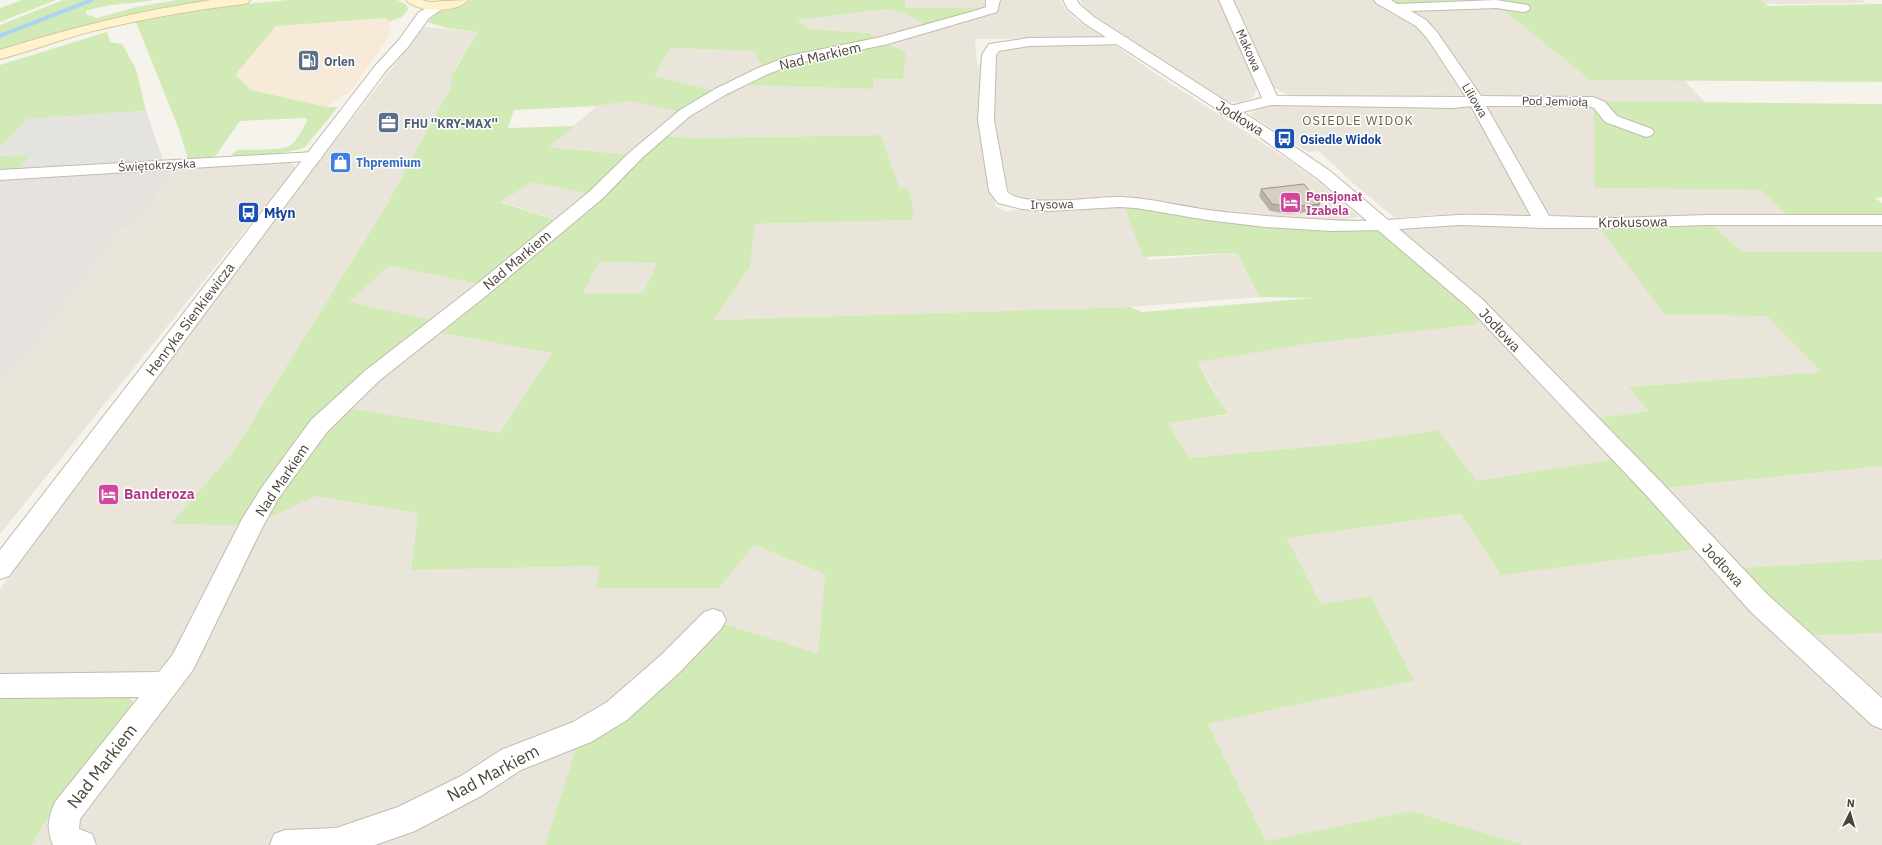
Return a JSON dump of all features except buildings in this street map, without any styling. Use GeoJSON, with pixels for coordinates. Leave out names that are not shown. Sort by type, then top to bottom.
{"type":"FeatureCollection","features":[{"type":"Feature","properties":{"kind":"main road"},"geometry":{"type":"LineString","coordinates":[[0,55],[115,22],[183,8],[243,0]]}},
{"type":"Feature","properties":{"kind":"main road"},"geometry":{"type":"LineString","coordinates":[[416,2],[441,5],[461,0]]}},
{"type":"Feature","properties":{"kind":"street","name":"Nad Markiem"},"geometry":{"type":"LineString","coordinates":[[81,845],[69,844],[62,832],[66,813],[182,662],[270,493],[319,426],[373,375],[479,292],[596,195],[636,155],[685,113],[720,92],[763,71],[794,59],[883,41],[963,19],[992,9],[993,0]]}},
{"type":"Feature","properties":{"kind":"street","name":"Jodłowa"},"geometry":{"type":"LineString","coordinates":[[1070,0],[1073,6],[1090,20],[1263,132],[1324,175],[1385,225],[1475,303],[1654,489],[1706,548],[1759,603],[1882,716]]}},
{"type":"Feature","properties":{"kind":"street","name":"Makowa"},"geometry":{"type":"LineString","coordinates":[[1226,0],[1271,100]]}},
{"type":"Feature","properties":{"kind":"street","name":"Liliowa"},"geometry":{"type":"LineString","coordinates":[[1380,0],[1421,23],[1432,34],[1476,101],[1544,223]]}},
{"type":"Feature","properties":{"kind":"street","name":"Henryka Sienkiewicza"},"geometry":{"type":"LineString","coordinates":[[380,69],[390,44],[414,13],[416,2]]}},
{"type":"Feature","properties":{"kind":"street"},"geometry":{"type":"LineString","coordinates":[[1396,8],[1496,4],[1523,8]]}},
{"type":"Feature","properties":{"kind":"street","name":"Henryka Sienkiewicza"},"geometry":{"type":"LineString","coordinates":[[0,569],[380,69],[403,44],[424,15],[441,5]]}},
{"type":"Feature","properties":{"kind":"street","name":"Irysowa"},"geometry":{"type":"LineString","coordinates":[[1123,41],[1029,42],[994,47],[989,55],[986,120],[998,191],[1004,199],[1022,204],[1048,206],[1120,202],[1136,203],[1207,215],[1264,222],[1331,226],[1385,225]]}},
{"type":"Feature","properties":{"kind":"street"},"geometry":{"type":"LineString","coordinates":[[1227,110],[1271,100],[1454,103],[1476,101]]}},
{"type":"Feature","properties":{"kind":"street","name":"Pod Jemiołą"},"geometry":{"type":"LineString","coordinates":[[1476,101],[1597,102],[1611,119],[1646,132]]}},
{"type":"Feature","properties":{"kind":"street","name":"Świętokrzyska"},"geometry":{"type":"LineString","coordinates":[[0,175],[314,156]]}},
{"type":"Feature","properties":{"kind":"street","name":"Krokusowa"},"geometry":{"type":"LineString","coordinates":[[1385,225],[1460,220],[1544,223],[1882,220]]}},
{"type":"Feature","properties":{"kind":"street","name":"Nad Markiem"},"geometry":{"type":"LineString","coordinates":[[285,845],[336,843],[404,820],[471,786],[511,760],[546,745],[580,733],[617,711],[670,664],[713,620]]}},
{"type":"Feature","properties":{"kind":"street"},"geometry":{"type":"LineString","coordinates":[[0,686],[166,684]]}},
{"type":"Feature","properties":{"kind":"shaded area"},"geometry":{"type":"Polygon","coordinates":[[[905,0],[1060,0],[1065,9],[1078,21],[1103,36],[1097,38],[975,39],[977,65],[982,65],[979,130],[996,207],[1007,212],[1014,210],[1125,207],[1148,260],[1237,253],[1259,297],[1130,307],[713,320],[750,267],[755,224],[912,220],[914,211],[900,189],[881,135],[695,138],[661,136],[688,114],[737,85],[873,89],[874,79],[906,53],[868,33],[810,29],[797,20],[888,9],[905,13],[933,28],[987,13],[996,13],[995,8],[905,8],[905,0]]]}},
{"type":"Feature","properties":{"kind":"shaded area"},"geometry":{"type":"Polygon","coordinates":[[[1080,0],[1380,0],[1498,6],[1590,80],[1684,80],[1707,104],[1594,188],[1761,190],[1791,219],[1882,220],[1882,252],[1742,252],[1707,220],[1665,315],[1768,316],[1822,372],[1628,387],[1648,411],[1587,420],[1654,489],[1882,466],[1882,559],[1727,569],[1794,636],[1882,633],[1882,845],[1524,845],[1411,811],[1266,841],[1208,724],[1414,681],[1321,604],[1287,538],[1461,514],[1501,575],[1477,481],[1438,430],[1360,442],[1189,458],[1167,422],[1228,415],[1198,362],[1306,344],[1385,225],[1559,220],[1555,215],[1529,217],[1431,215],[1395,218],[1355,185],[1319,151],[1308,152],[1252,116],[1252,113],[1256,111],[1252,110],[1264,106],[1308,106],[1305,96],[1290,96],[1276,88],[1256,88],[1254,97],[1241,102],[1224,102],[1106,24],[1087,10],[1080,0]]]}},
{"type":"Feature","properties":{"kind":"shaded area"},"geometry":{"type":"Polygon","coordinates":[[[1761,0],[1862,0],[1866,3],[1766,4],[1761,0]]]}},
{"type":"Feature","properties":{"kind":"shaded area","name":"Orlen"},"geometry":{"type":"Polygon","coordinates":[[[388,18],[391,33],[351,91],[327,107],[250,90],[235,75],[276,26],[388,18]]]}},
{"type":"Feature","properties":{"kind":"shaded area"},"geometry":{"type":"Polygon","coordinates":[[[424,27],[478,32],[453,71],[451,87],[385,208],[233,452],[172,524],[251,526],[315,495],[418,513],[411,570],[599,566],[596,588],[754,545],[825,574],[818,654],[713,620],[581,733],[545,845],[32,845],[47,819],[75,820],[190,670],[0,679],[0,589],[324,155],[424,27]]]}},
{"type":"Feature","properties":{"kind":"shaded area"},"geometry":{"type":"Polygon","coordinates":[[[1015,45],[1115,45],[1156,74],[1293,163],[1320,183],[1359,217],[1337,220],[1293,219],[1229,211],[1213,212],[1067,201],[1029,200],[1016,197],[1010,192],[1006,183],[995,133],[993,89],[994,51],[1015,45]]]}},
{"type":"Feature","properties":{"kind":"shaded area"},"geometry":{"type":"Polygon","coordinates":[[[670,48],[755,51],[763,71],[720,92],[655,76],[670,48]]]}},
{"type":"Feature","properties":{"kind":"shaded area"},"geometry":{"type":"Polygon","coordinates":[[[629,101],[681,112],[631,155],[549,147],[597,106],[629,101]]]}},
{"type":"Feature","properties":{"kind":"shaded area"},"geometry":{"type":"Polygon","coordinates":[[[146,111],[163,160],[18,169],[31,154],[0,156],[0,148],[27,119],[146,111]]]}},
{"type":"Feature","properties":{"kind":"shaded area"},"geometry":{"type":"Polygon","coordinates":[[[287,162],[295,165],[294,169],[0,534],[0,383],[50,326],[120,230],[133,227],[178,168],[287,162]]]}},
{"type":"Feature","properties":{"kind":"shaded area"},"geometry":{"type":"Polygon","coordinates":[[[178,168],[133,227],[120,230],[50,326],[0,383],[0,178],[178,168]]]}},
{"type":"Feature","properties":{"kind":"shaded area"},"geometry":{"type":"Polygon","coordinates":[[[532,182],[596,195],[561,222],[500,201],[532,182]]]}},
{"type":"Feature","properties":{"kind":"shaded area"},"geometry":{"type":"Polygon","coordinates":[[[599,262],[657,263],[643,293],[583,293],[599,262]]]}},
{"type":"Feature","properties":{"kind":"shaded area"},"geometry":{"type":"Polygon","coordinates":[[[389,266],[479,284],[436,321],[348,302],[389,266]]]}},
{"type":"Feature","properties":{"kind":"shaded area"},"geometry":{"type":"Polygon","coordinates":[[[429,331],[552,353],[500,433],[339,407],[429,331]]]}},
{"type":"Feature","properties":{"kind":"green space"},"geometry":{"type":"Polygon","coordinates":[[[22,0],[56,0],[0,22],[0,8],[22,0]]]}},
{"type":"Feature","properties":{"kind":"green space"},"geometry":{"type":"Polygon","coordinates":[[[63,0],[155,0],[112,5],[86,11],[86,14],[97,18],[136,7],[177,0],[210,0],[107,20],[0,50],[0,25],[63,0]]]}},
{"type":"Feature","properties":{"kind":"green space"},"geometry":{"type":"Polygon","coordinates":[[[288,0],[397,0],[407,5],[408,10],[402,17],[388,22],[387,18],[276,26],[235,75],[251,90],[327,107],[338,107],[305,147],[300,149],[258,156],[233,156],[232,154],[237,150],[288,147],[297,139],[308,120],[305,118],[240,121],[216,155],[208,159],[188,159],[178,127],[136,22],[227,6],[288,0]]]}},
{"type":"Feature","properties":{"kind":"green space"},"geometry":{"type":"Polygon","coordinates":[[[471,0],[905,0],[905,8],[988,8],[930,27],[905,13],[888,9],[797,20],[810,29],[868,33],[906,53],[903,79],[874,79],[873,89],[737,85],[763,71],[755,51],[670,48],[655,76],[720,92],[681,112],[629,101],[597,106],[514,110],[508,128],[574,126],[549,147],[631,155],[661,136],[695,138],[881,135],[900,189],[908,188],[914,211],[912,220],[755,224],[750,267],[714,320],[1130,307],[1142,312],[1314,298],[1259,297],[1237,253],[1143,257],[1125,207],[1120,202],[1207,215],[1385,225],[1475,303],[1477,324],[1306,344],[1198,362],[1208,382],[1228,414],[1168,423],[1189,458],[1360,442],[1438,430],[1477,481],[1623,458],[1586,420],[1648,411],[1628,387],[1821,372],[1767,316],[1665,315],[1596,223],[1707,220],[1742,252],[1882,252],[1882,466],[1654,489],[1706,548],[1501,575],[1461,514],[1287,538],[1321,604],[1371,596],[1414,681],[1208,724],[1266,841],[1411,811],[1524,845],[545,845],[581,733],[713,620],[818,654],[825,574],[754,545],[719,588],[596,588],[599,566],[411,570],[418,513],[316,496],[251,526],[171,524],[233,452],[385,208],[451,87],[452,74],[478,32],[446,28],[427,22],[439,11],[471,0]],[[532,182],[500,202],[561,222],[595,195],[532,182]],[[599,262],[583,293],[643,293],[657,263],[599,262]],[[389,266],[349,302],[436,321],[479,284],[389,266]],[[429,331],[340,407],[500,433],[552,353],[429,331]]]}},
{"type":"Feature","properties":{"kind":"green space"},"geometry":{"type":"Polygon","coordinates":[[[1381,0],[1761,0],[1768,6],[1882,4],[1882,82],[1590,80],[1498,6],[1400,11],[1381,0]]]}},
{"type":"Feature","properties":{"kind":"green space"},"geometry":{"type":"Polygon","coordinates":[[[107,32],[110,42],[122,44],[136,69],[146,111],[27,119],[0,148],[0,65],[107,32]]]}},
{"type":"Feature","properties":{"kind":"green space"},"geometry":{"type":"Polygon","coordinates":[[[1594,101],[1882,104],[1882,197],[1875,198],[1882,203],[1882,220],[1791,219],[1761,190],[1594,188],[1594,101]]]}},
{"type":"Feature","properties":{"kind":"green space"},"geometry":{"type":"Polygon","coordinates":[[[31,154],[18,169],[0,171],[0,156],[31,154]]]}},
{"type":"Feature","properties":{"kind":"green space"},"geometry":{"type":"Polygon","coordinates":[[[1882,559],[1882,633],[1794,636],[1726,569],[1882,559]]]}},
{"type":"Feature","properties":{"kind":"green space"},"geometry":{"type":"Polygon","coordinates":[[[129,697],[135,704],[131,714],[47,819],[32,845],[0,845],[0,698],[129,697]]]}},
{"type":"Feature","properties":{"kind":"waterway"},"geometry":{"type":"LineString","coordinates":[[0,36],[92,0]]}},
{"type":"Feature","properties":{"kind":"place","name":"Orlen"},"geometry":{"type":"Point","coordinates":[309,61]}},
{"type":"Feature","properties":{"kind":"place","name":"FHU ''KRY-MAX''"},"geometry":{"type":"Point","coordinates":[388,123]}},
{"type":"Feature","properties":{"kind":"place","name":"Osiedle Widok"},"geometry":{"type":"Point","coordinates":[1285,139]}},
{"type":"Feature","properties":{"kind":"place","name":"Thpremium"},"geometry":{"type":"Point","coordinates":[341,162]}},
{"type":"Feature","properties":{"kind":"place","name":"Pensjonat Izabela"},"geometry":{"type":"Point","coordinates":[1290,203]}},
{"type":"Feature","properties":{"kind":"place","name":"Młyn"},"geometry":{"type":"Point","coordinates":[249,213]}},
{"type":"Feature","properties":{"kind":"place","name":"Banderoza"},"geometry":{"type":"Point","coordinates":[108,494]}},
{"type":"Feature","properties":{"kind":"district","name":"OSIEDLE WIDOK"},"geometry":{"type":"Point","coordinates":[1358,120]}}]}
